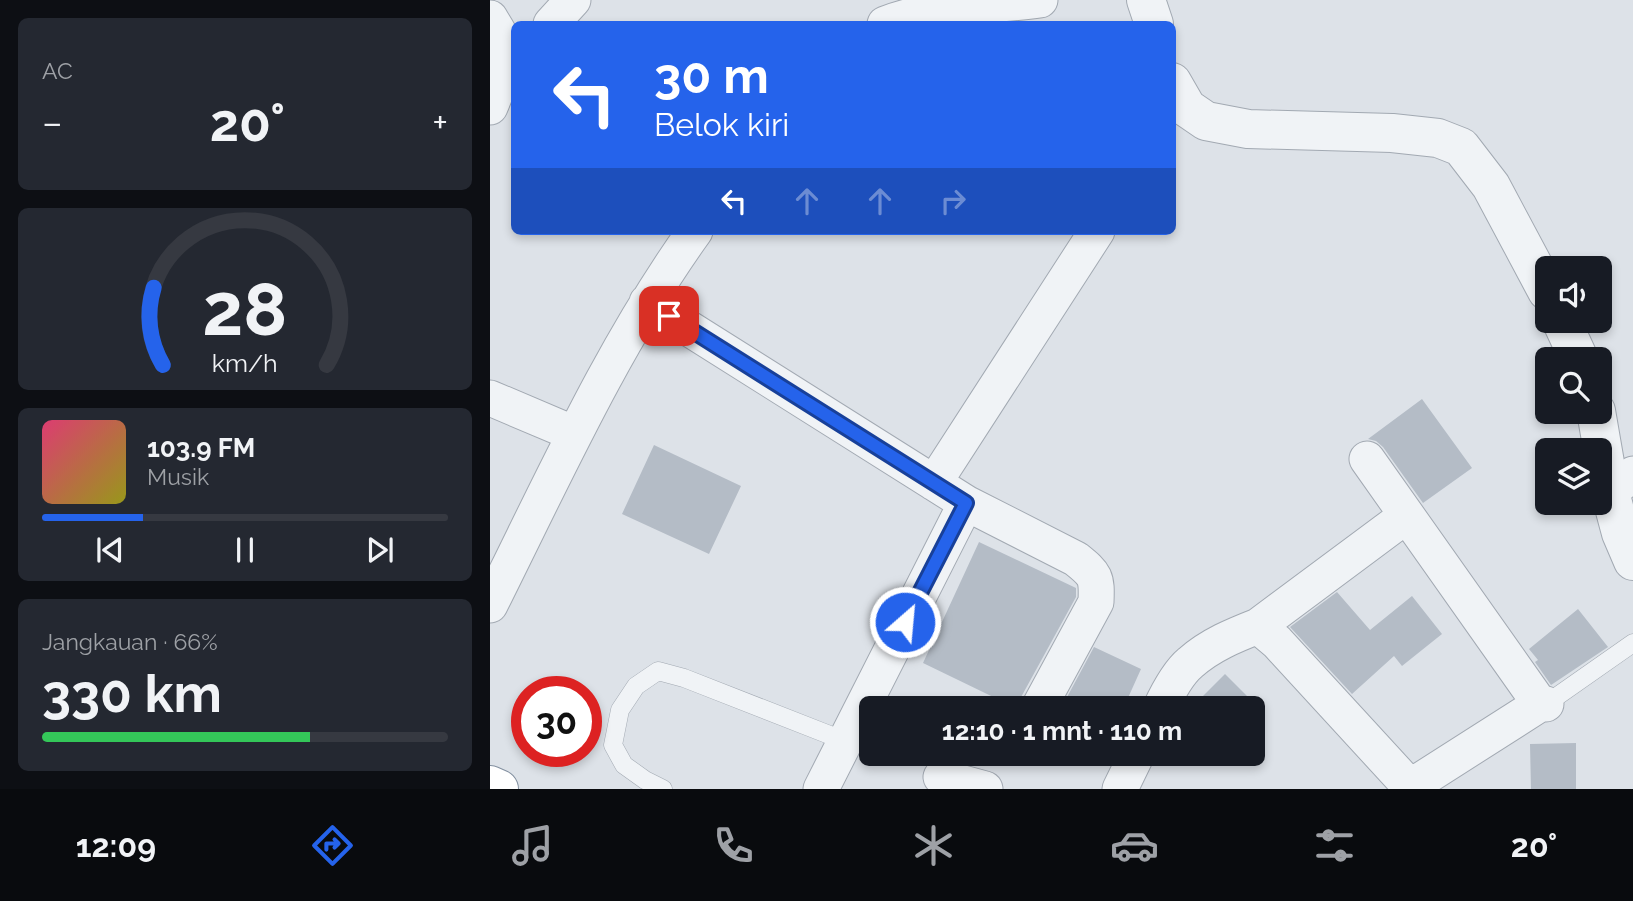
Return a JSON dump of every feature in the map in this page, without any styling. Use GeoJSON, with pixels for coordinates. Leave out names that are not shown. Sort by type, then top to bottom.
{"type":"FeatureCollection","features":[{"type":"Feature","properties":{"kind":"highway"},"geometry":{"type":"LineString","coordinates":[[490,785],[499,789]]}},
{"type":"Feature","properties":{"kind":"street"},"geometry":{"type":"LineString","coordinates":[[554,21],[573,0]]}},
{"type":"Feature","properties":{"kind":"street"},"geometry":{"type":"LineString","coordinates":[[898,21],[933,10],[1040,0]]}},
{"type":"Feature","properties":{"kind":"street"},"geometry":{"type":"LineString","coordinates":[[1146,0],[1153,21]]}},
{"type":"Feature","properties":{"kind":"street"},"geometry":{"type":"LineString","coordinates":[[490,19],[501,37],[504,54],[502,86]]}},
{"type":"Feature","properties":{"kind":"street"},"geometry":{"type":"LineString","coordinates":[[1176,89],[1186,108],[1206,121],[1248,129],[1392,133],[1438,138],[1461,147],[1491,186],[1535,268]]}},
{"type":"Feature","properties":{"kind":"street"},"geometry":{"type":"LineString","coordinates":[[490,605],[575,434],[647,302],[692,235]]}},
{"type":"Feature","properties":{"kind":"street"},"geometry":{"type":"LineString","coordinates":[[934,483],[1094,235]]}},
{"type":"Feature","properties":{"kind":"street"},"geometry":{"type":"LineString","coordinates":[[647,302],[966,503],[1076,559],[1092,572],[1097,584],[1096,602],[1045,696]]}},
{"type":"Feature","properties":{"kind":"street"},"geometry":{"type":"LineString","coordinates":[[490,398],[575,434]]}},
{"type":"Feature","properties":{"kind":"street"},"geometry":{"type":"LineString","coordinates":[[1601,424],[1621,483],[1621,534],[1633,561]]}},
{"type":"Feature","properties":{"kind":"street"},"geometry":{"type":"LineString","coordinates":[[1258,626],[1277,642],[1411,788],[1543,704],[1367,459]]}},
{"type":"Feature","properties":{"kind":"street"},"geometry":{"type":"LineString","coordinates":[[821,789],[966,503]]}},
{"type":"Feature","properties":{"kind":"street"},"geometry":{"type":"LineString","coordinates":[[1166,696],[1189,663],[1226,639],[1258,626],[1406,516]]}},
{"type":"Feature","properties":{"kind":"street"},"geometry":{"type":"LineString","coordinates":[[1120,789],[1131,766]]}},
{"type":"Feature","properties":{"kind":"street"},"geometry":{"type":"LineString","coordinates":[[941,777],[985,789]]}},
{"type":"Feature","properties":{"kind":"lane"},"geometry":{"type":"LineString","coordinates":[[1543,704],[1633,643]]}},
{"type":"Feature","properties":{"kind":"lane"},"geometry":{"type":"LineString","coordinates":[[663,789],[624,765],[613,745],[620,710],[636,686],[658,671],[684,678],[845,741]]}},
{"type":"Feature","properties":{"kind":"building"},"geometry":{"type":"Polygon","coordinates":[[[1422,399],[1472,468],[1423,503],[1383,447],[1368,439],[1422,399]]]}},
{"type":"Feature","properties":{"kind":"building"},"geometry":{"type":"Polygon","coordinates":[[[654,445],[741,486],[709,554],[622,514],[654,445]]]}},
{"type":"Feature","properties":{"kind":"building"},"geometry":{"type":"Polygon","coordinates":[[[979,542],[1076,588],[1076,597],[1022,696],[991,696],[923,663],[979,542]]]}},
{"type":"Feature","properties":{"kind":"building"},"geometry":{"type":"Polygon","coordinates":[[[1337,592],[1370,630],[1412,596],[1442,634],[1402,666],[1394,656],[1352,694],[1290,627],[1337,592]]]}},
{"type":"Feature","properties":{"kind":"building"},"geometry":{"type":"Polygon","coordinates":[[[1578,609],[1608,647],[1551,685],[1529,649],[1578,609]]]}},
{"type":"Feature","properties":{"kind":"building"},"geometry":{"type":"Polygon","coordinates":[[[1094,647],[1141,669],[1129,696],[1068,696],[1094,647]]]}},
{"type":"Feature","properties":{"kind":"building"},"geometry":{"type":"Polygon","coordinates":[[[1225,674],[1247,696],[1203,696],[1225,674]]]}},
{"type":"Feature","properties":{"kind":"building"},"geometry":{"type":"Polygon","coordinates":[[[1576,743],[1576,789],[1531,789],[1530,744],[1576,743]]]}},
{"type":"Feature","properties":{"kind":"route"},"geometry":{"type":"LineString","coordinates":[[669,316],[966,503],[905,622]]}}]}
